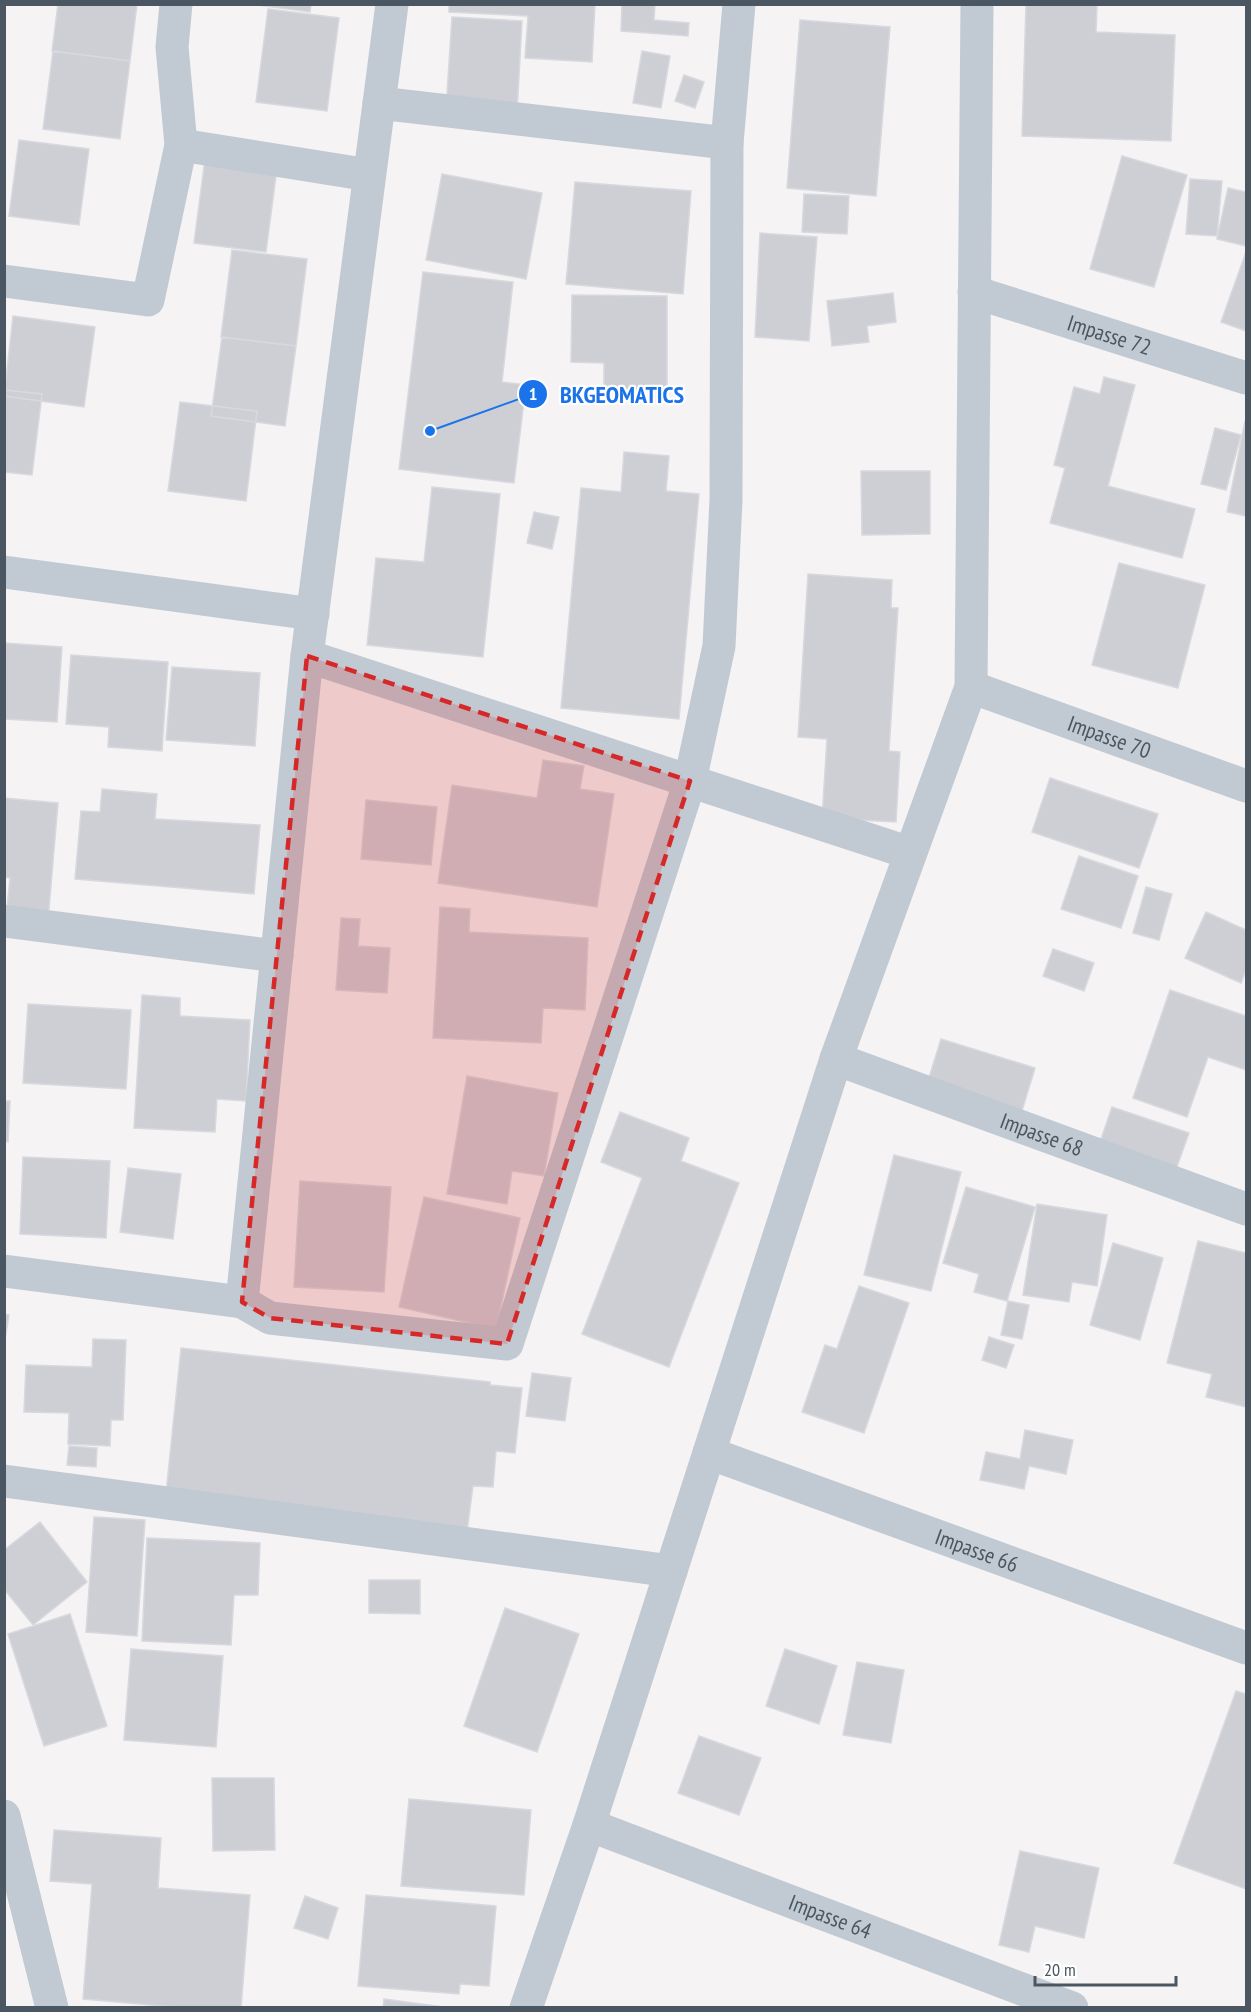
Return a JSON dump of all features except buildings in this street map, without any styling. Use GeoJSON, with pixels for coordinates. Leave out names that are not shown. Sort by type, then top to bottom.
{"type":"FeatureCollection","features":[{"type":"Feature","properties":{"kind":"street"},"geometry":{"type":"LineString","coordinates":[[4,281],[148,300],[181,146],[172,47],[176,4]]}},
{"type":"Feature","properties":{"kind":"street"},"geometry":{"type":"LineString","coordinates":[[242,1302],[307,656],[392,4]]}},
{"type":"Feature","properties":{"kind":"street"},"geometry":{"type":"LineString","coordinates":[[4,1271],[242,1302],[270,1318],[507,1344],[690,781],[719,646],[726,500],[727,143],[739,4]]}},
{"type":"Feature","properties":{"kind":"street"},"geometry":{"type":"LineString","coordinates":[[526,2007],[589,1825],[836,1059],[971,687],[977,4]]}},
{"type":"Feature","properties":{"kind":"street"},"geometry":{"type":"LineString","coordinates":[[379,103],[727,143]]}},
{"type":"Feature","properties":{"kind":"street"},"geometry":{"type":"LineString","coordinates":[[181,146],[369,175]]}},
{"type":"Feature","properties":{"kind":"street","name":"Impasse 72"},"geometry":{"type":"LineString","coordinates":[[974,292],[1246,378]]}},
{"type":"Feature","properties":{"kind":"street"},"geometry":{"type":"LineString","coordinates":[[4,572],[313,614]]}},
{"type":"Feature","properties":{"kind":"street"},"geometry":{"type":"LineString","coordinates":[[307,656],[910,853]]}},
{"type":"Feature","properties":{"kind":"street","name":"Impasse 70"},"geometry":{"type":"LineString","coordinates":[[971,687],[1246,786]]}},
{"type":"Feature","properties":{"kind":"street"},"geometry":{"type":"LineString","coordinates":[[4,921],[277,956]]}},
{"type":"Feature","properties":{"kind":"street","name":"Impasse 68"},"geometry":{"type":"LineString","coordinates":[[836,1059],[1246,1209]]}},
{"type":"Feature","properties":{"kind":"street","name":"Impasse 66"},"geometry":{"type":"LineString","coordinates":[[709,1453],[1246,1648]]}},
{"type":"Feature","properties":{"kind":"street"},"geometry":{"type":"LineString","coordinates":[[4,1481],[671,1571]]}},
{"type":"Feature","properties":{"kind":"street"},"geometry":{"type":"LineString","coordinates":[[4,1816],[52,2007]]}},
{"type":"Feature","properties":{"kind":"street","name":"Impasse 64"},"geometry":{"type":"LineString","coordinates":[[589,1825],[1072,2007]]}},
{"type":"Feature","properties":{"kind":"highlighted area"},"geometry":{"type":"Polygon","coordinates":[[[307,656],[690,781],[507,1344],[270,1318],[242,1302],[307,656]]]}},
{"type":"Feature","properties":{"kind":"place","name":"BKGEOMATICS"},"geometry":{"type":"Point","coordinates":[430,431]}}]}
